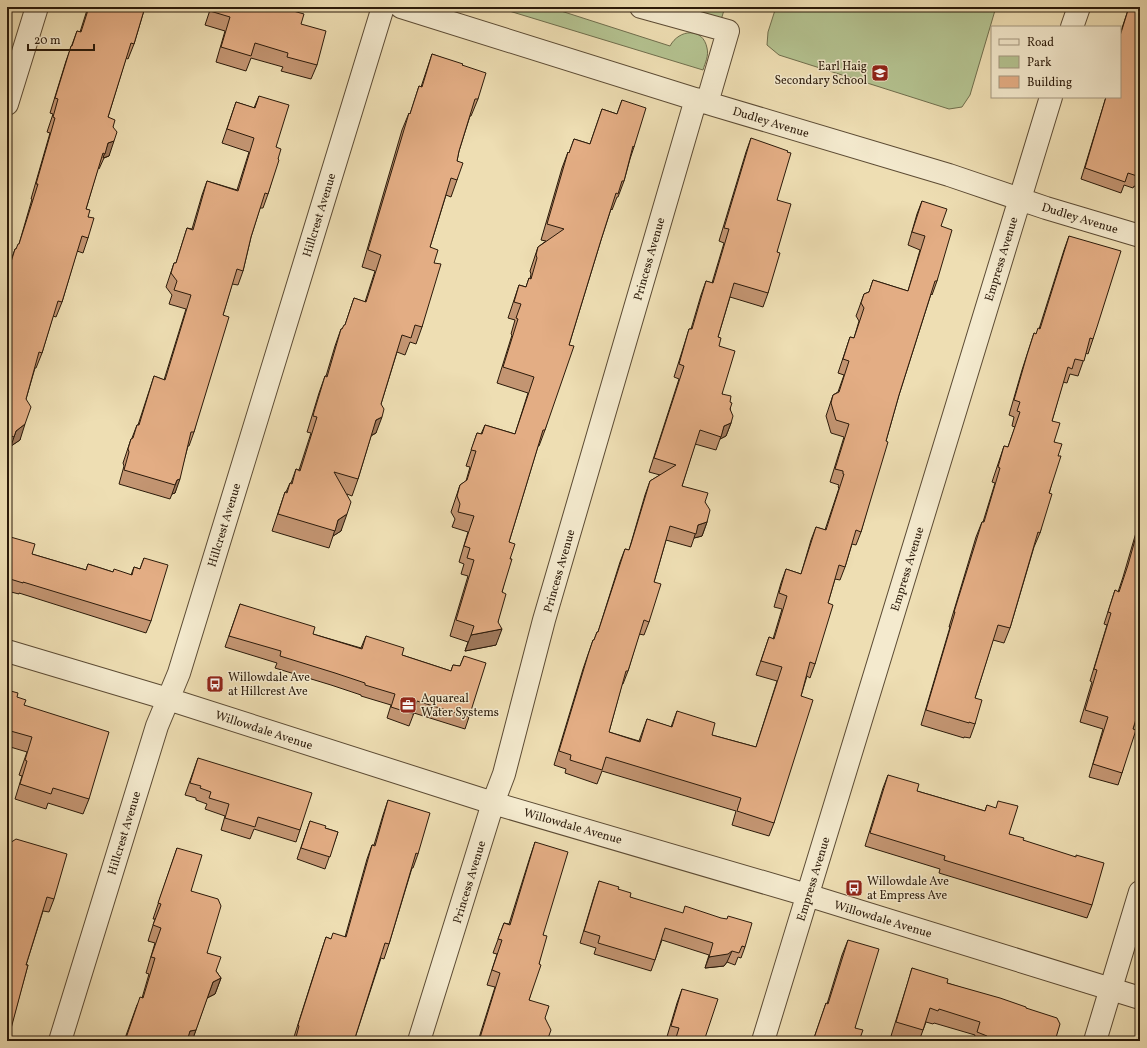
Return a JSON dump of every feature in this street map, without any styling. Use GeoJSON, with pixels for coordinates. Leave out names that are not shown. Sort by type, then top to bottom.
{"type":"FeatureCollection","features":[{"type":"Feature","properties":{"kind":"street"},"geometry":{"type":"LineString","coordinates":[[7,104],[37,7]]}},
{"type":"Feature","properties":{"kind":"street","name":"Hillcrest Avenue"},"geometry":{"type":"LineString","coordinates":[[60,1041],[157,726],[179,673],[383,7]]}},
{"type":"Feature","properties":{"kind":"street","name":"Dudley Avenue"},"geometry":{"type":"LineString","coordinates":[[401,7],[702,101],[949,175],[1020,199],[1140,236]]}},
{"type":"Feature","properties":{"kind":"street","name":"Princess Avenue"},"geometry":{"type":"LineString","coordinates":[[419,1041],[493,803],[504,774],[544,620],[702,101],[728,31],[640,7]]}},
{"type":"Feature","properties":{"kind":"street"},"geometry":{"type":"LineString","coordinates":[[1072,26],[1079,7]]}},
{"type":"Feature","properties":{"kind":"street","name":"Empress Avenue"},"geometry":{"type":"LineString","coordinates":[[764,1041],[807,895],[1051,98]]}},
{"type":"Feature","properties":{"kind":"street","name":"Willowdale Avenue"},"geometry":{"type":"LineString","coordinates":[[7,651],[168,699],[493,803],[807,895],[1140,998]]}},
{"type":"Feature","properties":{"kind":"street"},"geometry":{"type":"LineString","coordinates":[[1095,1041],[1140,892]]}},
{"type":"Feature","properties":{"kind":"green space"},"geometry":{"type":"Polygon","coordinates":[[[496,7],[563,7],[561,11],[670,46],[679,36],[690,33],[696,34],[701,36],[705,41],[708,54],[703,70],[496,7]]]}},
{"type":"Feature","properties":{"kind":"green space"},"geometry":{"type":"Polygon","coordinates":[[[673,7],[725,7],[721,20],[673,7]]]}},
{"type":"Feature","properties":{"kind":"green space"},"geometry":{"type":"Polygon","coordinates":[[[776,7],[996,7],[970,95],[962,107],[949,109],[779,55],[767,45],[768,32],[776,7]]]}},
{"type":"Feature","properties":{"kind":"building"},"geometry":{"type":"Polygon","coordinates":[[[89,7],[145,7],[134,44],[131,43],[108,117],[115,120],[113,127],[117,132],[114,141],[108,143],[105,154],[103,153],[86,209],[90,210],[88,217],[94,218],[88,238],[82,236],[62,302],[58,301],[42,353],[39,352],[26,399],[31,407],[25,424],[16,431],[14,437],[7,434],[7,275],[15,249],[19,244],[38,184],[36,184],[55,118],[53,117],[58,99],[55,98],[71,46],[77,31],[81,32],[89,7]]]}},
{"type":"Feature","properties":{"kind":"building"},"geometry":{"type":"Polygon","coordinates":[[[212,7],[279,7],[304,14],[301,24],[326,31],[317,65],[287,57],[288,53],[255,43],[251,56],[221,47],[230,17],[210,11],[212,7]]]}},
{"type":"Feature","properties":{"kind":"building"},"geometry":{"type":"Polygon","coordinates":[[[1129,7],[1140,7],[1140,175],[1137,176],[1128,173],[1125,182],[1085,168],[1106,98],[1121,98],[1121,33],[1129,7]]]}},
{"type":"Feature","properties":{"kind":"building"},"geometry":{"type":"Polygon","coordinates":[[[432,54],[486,73],[478,99],[475,99],[459,151],[457,161],[463,163],[457,180],[451,178],[430,247],[438,250],[434,263],[441,264],[422,327],[415,325],[411,338],[402,335],[381,404],[384,409],[382,417],[376,420],[358,479],[334,472],[351,502],[347,514],[338,520],[335,531],[278,514],[285,492],[287,493],[290,483],[292,484],[296,469],[300,471],[317,417],[313,416],[314,412],[325,376],[327,377],[341,329],[345,325],[354,298],[366,302],[381,255],[368,250],[409,113],[410,114],[419,86],[422,87],[432,54]]]}},
{"type":"Feature","properties":{"kind":"building"},"geometry":{"type":"Polygon","coordinates":[[[259,96],[289,105],[276,147],[281,149],[279,160],[268,194],[265,193],[251,237],[243,271],[237,269],[223,315],[229,317],[194,432],[191,432],[180,479],[177,480],[175,485],[124,470],[129,452],[128,449],[137,425],[139,425],[154,376],[165,380],[191,295],[174,290],[177,281],[171,273],[174,263],[176,263],[187,228],[193,230],[207,181],[238,191],[254,138],[227,129],[236,102],[255,108],[259,96]]]}},
{"type":"Feature","properties":{"kind":"building"},"geometry":{"type":"Polygon","coordinates":[[[622,100],[646,108],[634,147],[633,146],[624,181],[622,181],[618,194],[616,193],[601,240],[569,345],[574,346],[545,430],[543,430],[509,542],[515,544],[502,592],[506,594],[498,622],[502,629],[471,635],[474,626],[456,620],[474,560],[467,558],[470,548],[464,546],[474,516],[458,512],[460,504],[457,496],[460,485],[467,480],[476,451],[471,450],[477,433],[482,434],[485,425],[515,434],[534,377],[503,367],[518,319],[516,318],[521,304],[514,302],[519,285],[526,287],[529,278],[531,279],[537,258],[536,255],[538,247],[564,229],[547,224],[568,152],[569,153],[574,139],[590,144],[602,109],[617,114],[622,100]]]}},
{"type":"Feature","properties":{"kind":"building"},"geometry":{"type":"Polygon","coordinates":[[[751,138],[791,153],[777,200],[791,204],[777,252],[780,253],[768,293],[734,283],[718,337],[721,338],[719,346],[735,351],[722,394],[731,396],[730,402],[732,403],[730,409],[733,416],[731,423],[724,426],[721,437],[700,430],[682,486],[708,493],[705,502],[710,510],[707,522],[698,525],[696,534],[670,526],[654,582],[661,584],[649,622],[644,620],[628,671],[626,671],[609,732],[640,742],[647,719],[672,727],[677,711],[715,723],[712,735],[756,747],[782,667],[761,661],[769,637],[774,639],[787,596],[779,593],[786,569],[801,574],[816,527],[826,530],[844,474],[843,471],[835,469],[849,424],[836,420],[831,403],[833,395],[839,392],[849,361],[843,359],[850,337],[854,338],[864,308],[861,303],[864,294],[869,292],[873,280],[908,291],[925,236],[912,232],[922,201],[947,209],[941,226],[952,230],[937,281],[935,281],[899,395],[886,441],[888,442],[861,532],[856,530],[845,567],[839,565],[828,603],[833,605],[815,664],[810,662],[801,696],[813,700],[774,823],[737,811],[741,798],[606,757],[602,770],[570,760],[571,755],[559,751],[593,640],[598,632],[625,549],[629,550],[650,481],[676,465],[654,458],[684,366],[679,364],[689,329],[692,329],[706,281],[713,283],[729,229],[724,228],[751,138]]]}},
{"type":"Feature","properties":{"kind":"building"},"geometry":{"type":"Polygon","coordinates":[[[1069,236],[1121,251],[1093,339],[1090,338],[1084,361],[1075,359],[1072,369],[1068,367],[1052,421],[1060,423],[1054,442],[1062,444],[1058,456],[1061,456],[1049,493],[1052,494],[1040,533],[1038,532],[1010,628],[998,625],[975,698],[982,700],[975,724],[969,723],[926,710],[954,612],[1000,468],[998,467],[1004,446],[1008,447],[1020,412],[1017,411],[1020,402],[1014,400],[1027,355],[1034,333],[1036,334],[1038,328],[1040,329],[1069,236]]]}},
{"type":"Feature","properties":{"kind":"building"},"geometry":{"type":"Polygon","coordinates":[[[1140,522],[1140,706],[1133,729],[1136,730],[1122,773],[1093,764],[1108,717],[1085,710],[1097,670],[1094,669],[1111,613],[1108,612],[1115,590],[1119,592],[1140,522]]]}},
{"type":"Feature","properties":{"kind":"building"},"geometry":{"type":"Polygon","coordinates":[[[7,536],[35,544],[32,554],[86,570],[88,564],[113,572],[114,569],[132,575],[134,567],[140,569],[144,558],[168,565],[151,621],[7,578],[7,536]]]}},
{"type":"Feature","properties":{"kind":"building"},"geometry":{"type":"Polygon","coordinates":[[[240,604],[315,627],[313,634],[362,649],[366,636],[404,648],[402,655],[451,671],[453,665],[460,666],[464,656],[486,663],[469,717],[417,701],[413,714],[391,707],[395,694],[280,656],[281,651],[229,636],[240,604]]]}},
{"type":"Feature","properties":{"kind":"building"},"geometry":{"type":"Polygon","coordinates":[[[7,690],[18,693],[17,697],[26,700],[24,705],[109,732],[89,799],[53,788],[51,794],[20,784],[32,737],[7,730],[7,690]]]}},
{"type":"Feature","properties":{"kind":"building"},"geometry":{"type":"Polygon","coordinates":[[[198,758],[312,793],[300,830],[258,817],[255,827],[225,818],[229,804],[209,798],[211,792],[200,788],[201,786],[190,783],[198,758]]]}},
{"type":"Feature","properties":{"kind":"building"},"geometry":{"type":"Polygon","coordinates":[[[888,775],[919,784],[917,791],[985,811],[987,805],[996,808],[998,801],[1018,806],[1009,834],[1076,857],[1076,855],[1104,863],[1092,905],[944,860],[945,856],[870,833],[888,775]]]}},
{"type":"Feature","properties":{"kind":"building"},"geometry":{"type":"Polygon","coordinates":[[[388,800],[430,813],[418,854],[416,853],[389,944],[385,943],[354,1041],[295,1041],[298,1025],[326,937],[331,939],[333,933],[346,937],[372,845],[375,846],[388,800]]]}},
{"type":"Feature","properties":{"kind":"building"},"geometry":{"type":"Polygon","coordinates":[[[310,821],[338,832],[330,857],[301,848],[310,821]]]}},
{"type":"Feature","properties":{"kind":"building"},"geometry":{"type":"Polygon","coordinates":[[[16,839],[67,854],[54,899],[47,897],[26,965],[28,965],[7,1040],[7,851],[10,843],[16,839]]]}},
{"type":"Feature","properties":{"kind":"building"},"geometry":{"type":"Polygon","coordinates":[[[535,842],[568,852],[543,935],[547,936],[539,964],[541,965],[529,1000],[549,1006],[545,1018],[551,1030],[547,1041],[479,1041],[500,973],[492,970],[502,940],[498,939],[504,923],[510,925],[535,842]]]}},
{"type":"Feature","properties":{"kind":"building"},"geometry":{"type":"Polygon","coordinates":[[[177,848],[202,855],[191,891],[218,899],[221,906],[207,953],[221,957],[216,971],[221,978],[213,982],[196,1030],[190,1031],[187,1041],[125,1041],[140,997],[143,998],[155,958],[151,957],[161,928],[153,925],[161,904],[158,903],[177,848]]]}},
{"type":"Feature","properties":{"kind":"building"},"geometry":{"type":"Polygon","coordinates":[[[599,881],[619,887],[618,889],[631,893],[630,897],[683,913],[685,906],[721,918],[727,919],[728,916],[752,923],[745,947],[742,946],[739,953],[732,951],[728,954],[709,957],[713,943],[665,928],[655,960],[598,943],[600,936],[584,931],[599,881]]]}},
{"type":"Feature","properties":{"kind":"building"},"geometry":{"type":"Polygon","coordinates":[[[848,940],[879,949],[855,1028],[863,1030],[859,1041],[813,1041],[826,1003],[828,1004],[848,940]]]}},
{"type":"Feature","properties":{"kind":"building"},"geometry":{"type":"Polygon","coordinates":[[[912,968],[948,979],[947,983],[1000,998],[1057,1018],[1060,1024],[1055,1041],[996,1041],[977,1032],[980,1022],[939,1009],[938,1011],[930,1008],[923,1030],[896,1022],[912,968]]]}},
{"type":"Feature","properties":{"kind":"building"},"geometry":{"type":"Polygon","coordinates":[[[682,989],[718,999],[704,1041],[675,1041],[679,1028],[671,1026],[682,989]]]}},
{"type":"Feature","properties":{"kind":"place","name":"Earl Haig Secondary School"},"geometry":{"type":"Point","coordinates":[880,73]}},
{"type":"Feature","properties":{"kind":"place","name":"Willowdale Ave at Hillcrest Ave"},"geometry":{"type":"Point","coordinates":[215,684]}},
{"type":"Feature","properties":{"kind":"place","name":"Aquareal Water Systems"},"geometry":{"type":"Point","coordinates":[408,705]}},
{"type":"Feature","properties":{"kind":"place","name":"Willowdale Ave at Empress Ave"},"geometry":{"type":"Point","coordinates":[854,888]}}]}
